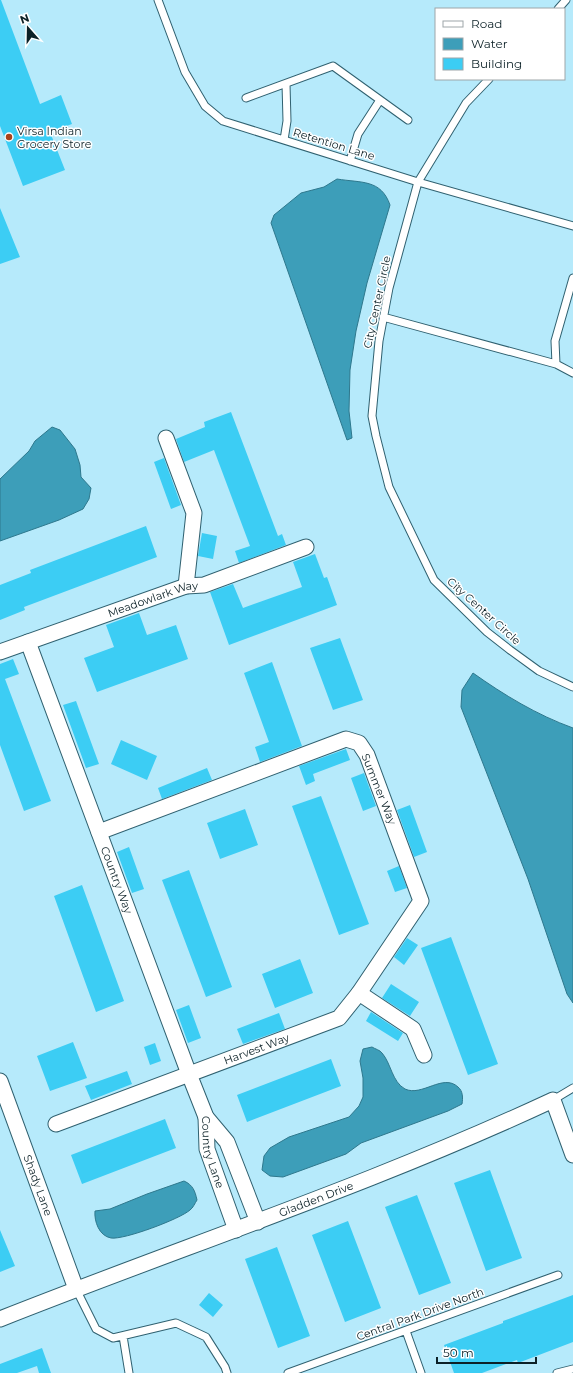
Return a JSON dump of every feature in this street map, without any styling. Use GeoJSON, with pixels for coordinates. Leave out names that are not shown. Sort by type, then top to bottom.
{"type":"FeatureCollection","features":[{"type":"Feature","properties":{"kind":"street"},"geometry":{"type":"LineString","coordinates":[[166,438],[194,513],[186,586]]}},
{"type":"Feature","properties":{"kind":"street","name":"Meadowlark Way"},"geometry":{"type":"LineString","coordinates":[[0,652],[186,586],[204,585],[306,547]]}},
{"type":"Feature","properties":{"kind":"street","name":"Country Way"},"geometry":{"type":"LineString","coordinates":[[28,642],[206,1117]]}},
{"type":"Feature","properties":{"kind":"street","name":"Summer Way"},"geometry":{"type":"LineString","coordinates":[[99,832],[346,739],[359,743],[367,755],[421,901],[359,993]]}},
{"type":"Feature","properties":{"kind":"street"},"geometry":{"type":"LineString","coordinates":[[359,993],[413,1029],[424,1055]]}},
{"type":"Feature","properties":{"kind":"street","name":"Harvest Way"},"geometry":{"type":"LineString","coordinates":[[56,1124],[339,1018],[359,993]]}},
{"type":"Feature","properties":{"kind":"street","name":"Shady Lane"},"geometry":{"type":"LineString","coordinates":[[0,1081],[76,1289]]}},
{"type":"Feature","properties":{"kind":"street"},"geometry":{"type":"LineString","coordinates":[[553,1100],[573,1155]]}},
{"type":"Feature","properties":{"kind":"street","name":"Gladden Drive"},"geometry":{"type":"LineString","coordinates":[[0,1318],[258,1222],[406,1164],[553,1100]]}},
{"type":"Feature","properties":{"kind":"street","name":"Country Lane"},"geometry":{"type":"LineString","coordinates":[[206,1117],[227,1142],[258,1222]]}},
{"type":"Feature","properties":{"kind":"street","name":"Country Lane"},"geometry":{"type":"LineString","coordinates":[[206,1117],[207,1149],[236,1230]]}},
{"type":"Feature","properties":{"kind":"lane","name":"Retention Lane"},"geometry":{"type":"LineString","coordinates":[[158,0],[185,72],[205,106],[223,122],[418,182],[573,226]]}},
{"type":"Feature","properties":{"kind":"lane"},"geometry":{"type":"LineString","coordinates":[[559,8],[566,0]]}},
{"type":"Feature","properties":{"kind":"lane"},"geometry":{"type":"LineString","coordinates":[[246,98],[333,66],[408,120]]}},
{"type":"Feature","properties":{"kind":"lane","name":"City Center Circle"},"geometry":{"type":"LineString","coordinates":[[488,80],[466,103],[418,182],[389,288],[378,341],[372,416],[389,487],[434,580],[488,632],[510,650],[539,671],[573,687]]}},
{"type":"Feature","properties":{"kind":"lane"},"geometry":{"type":"LineString","coordinates":[[284,140],[287,121],[286,84]]}},
{"type":"Feature","properties":{"kind":"lane"},"geometry":{"type":"LineString","coordinates":[[350,161],[358,134],[380,100]]}},
{"type":"Feature","properties":{"kind":"lane"},"geometry":{"type":"LineString","coordinates":[[556,364],[555,341],[573,278]]}},
{"type":"Feature","properties":{"kind":"lane"},"geometry":{"type":"LineString","coordinates":[[383,317],[556,364],[573,373]]}},
{"type":"Feature","properties":{"kind":"lane"},"geometry":{"type":"LineString","coordinates":[[553,1100],[573,1088]]}},
{"type":"Feature","properties":{"kind":"lane","name":"Central Park Drive North"},"geometry":{"type":"LineString","coordinates":[[288,1373],[558,1275]]}},
{"type":"Feature","properties":{"kind":"lane"},"geometry":{"type":"LineString","coordinates":[[76,1289],[96,1329],[113,1338],[176,1322],[206,1337],[226,1367],[227,1373]]}},
{"type":"Feature","properties":{"kind":"lane"},"geometry":{"type":"LineString","coordinates":[[406,1331],[421,1373]]}},
{"type":"Feature","properties":{"kind":"lane"},"geometry":{"type":"LineString","coordinates":[[123,1336],[129,1373]]}},
{"type":"Feature","properties":{"kind":"lane"},"geometry":{"type":"LineString","coordinates":[[557,1373],[573,1369]]}},
{"type":"Feature","properties":{"kind":"water"},"geometry":{"type":"Polygon","coordinates":[[[337,179],[362,182],[376,186],[386,197],[390,205],[367,283],[356,331],[350,370],[349,411],[352,438],[347,440],[271,223],[274,215],[301,193],[324,187],[337,179]]]}},
{"type":"Feature","properties":{"kind":"water"},"geometry":{"type":"Polygon","coordinates":[[[52,427],[60,430],[75,449],[80,465],[81,477],[91,488],[89,499],[83,509],[59,520],[0,541],[0,479],[29,451],[35,441],[52,427]]]}},
{"type":"Feature","properties":{"kind":"water"},"geometry":{"type":"Polygon","coordinates":[[[473,673],[521,704],[573,728],[573,1003],[567,994],[528,879],[461,707],[462,690],[473,673]]]}},
{"type":"Feature","properties":{"kind":"water"},"geometry":{"type":"Polygon","coordinates":[[[372,1047],[382,1053],[397,1082],[405,1089],[412,1091],[439,1084],[452,1083],[461,1090],[462,1104],[448,1111],[361,1143],[346,1154],[283,1177],[270,1176],[262,1170],[264,1156],[270,1148],[289,1137],[349,1117],[359,1106],[363,1097],[363,1078],[360,1061],[363,1049],[372,1047]]]}},
{"type":"Feature","properties":{"kind":"water"},"geometry":{"type":"Polygon","coordinates":[[[184,1181],[190,1184],[197,1200],[193,1207],[184,1214],[152,1228],[118,1238],[107,1237],[98,1228],[95,1219],[95,1211],[110,1209],[184,1181]]]}},
{"type":"Feature","properties":{"kind":"building"},"geometry":{"type":"Polygon","coordinates":[[[0,0],[40,104],[61,95],[72,124],[50,132],[65,170],[23,186],[0,126],[0,0]]]}},
{"type":"Feature","properties":{"kind":"building"},"geometry":{"type":"Polygon","coordinates":[[[0,208],[20,257],[0,264],[0,208]]]}},
{"type":"Feature","properties":{"kind":"building"},"geometry":{"type":"Polygon","coordinates":[[[231,412],[278,536],[282,534],[286,545],[239,563],[235,551],[250,546],[214,450],[184,462],[176,439],[205,427],[204,422],[231,412]]]}},
{"type":"Feature","properties":{"kind":"building"},"geometry":{"type":"Polygon","coordinates":[[[164,458],[181,505],[171,509],[154,462],[164,458]]]}},
{"type":"Feature","properties":{"kind":"building"},"geometry":{"type":"Polygon","coordinates":[[[146,526],[157,557],[24,607],[25,610],[0,620],[0,585],[31,573],[30,570],[146,526]]]}},
{"type":"Feature","properties":{"kind":"building"},"geometry":{"type":"Polygon","coordinates":[[[202,533],[217,536],[213,559],[198,556],[202,533]]]}},
{"type":"Feature","properties":{"kind":"building"},"geometry":{"type":"Polygon","coordinates":[[[315,554],[324,578],[327,577],[337,605],[229,645],[210,592],[233,584],[243,608],[302,587],[293,562],[315,554]]]}},
{"type":"Feature","properties":{"kind":"building"},"geometry":{"type":"Polygon","coordinates":[[[139,613],[147,635],[176,625],[188,659],[97,692],[84,658],[114,647],[106,625],[139,613]]]}},
{"type":"Feature","properties":{"kind":"building"},"geometry":{"type":"Polygon","coordinates":[[[340,638],[363,700],[333,710],[310,648],[340,638]]]}},
{"type":"Feature","properties":{"kind":"building"},"geometry":{"type":"Polygon","coordinates":[[[13,659],[19,674],[5,679],[51,801],[24,811],[0,745],[0,664],[13,659]]]}},
{"type":"Feature","properties":{"kind":"building"},"geometry":{"type":"Polygon","coordinates":[[[272,662],[302,746],[260,762],[255,747],[269,742],[244,673],[272,662]]]}},
{"type":"Feature","properties":{"kind":"building"},"geometry":{"type":"Polygon","coordinates":[[[76,701],[99,764],[86,768],[63,705],[76,701]]]}},
{"type":"Feature","properties":{"kind":"building"},"geometry":{"type":"Polygon","coordinates":[[[121,740],[157,756],[147,780],[111,764],[121,740]]]}},
{"type":"Feature","properties":{"kind":"building"},"geometry":{"type":"Polygon","coordinates":[[[346,749],[350,760],[313,774],[315,781],[306,785],[299,766],[346,749]]]}},
{"type":"Feature","properties":{"kind":"building"},"geometry":{"type":"Polygon","coordinates":[[[207,768],[212,780],[162,799],[158,788],[207,768]]]}},
{"type":"Feature","properties":{"kind":"building"},"geometry":{"type":"Polygon","coordinates":[[[364,773],[376,806],[363,811],[351,778],[364,773]]]}},
{"type":"Feature","properties":{"kind":"building"},"geometry":{"type":"Polygon","coordinates":[[[321,796],[369,924],[339,935],[292,806],[321,796]]]}},
{"type":"Feature","properties":{"kind":"building"},"geometry":{"type":"Polygon","coordinates":[[[410,805],[427,852],[414,857],[397,810],[410,805]]]}},
{"type":"Feature","properties":{"kind":"building"},"geometry":{"type":"Polygon","coordinates":[[[245,809],[258,845],[220,859],[207,823],[245,809]]]}},
{"type":"Feature","properties":{"kind":"building"},"geometry":{"type":"Polygon","coordinates":[[[129,847],[144,889],[132,893],[117,852],[129,847]]]}},
{"type":"Feature","properties":{"kind":"building"},"geometry":{"type":"Polygon","coordinates":[[[399,866],[407,888],[395,892],[387,871],[399,866]]]}},
{"type":"Feature","properties":{"kind":"building"},"geometry":{"type":"Polygon","coordinates":[[[189,870],[232,987],[206,997],[162,880],[189,870]]]}},
{"type":"Feature","properties":{"kind":"building"},"geometry":{"type":"Polygon","coordinates":[[[82,885],[124,1001],[96,1012],[54,896],[82,885]]]}},
{"type":"Feature","properties":{"kind":"building"},"geometry":{"type":"Polygon","coordinates":[[[451,937],[498,1064],[468,1075],[421,948],[451,937]]]}},
{"type":"Feature","properties":{"kind":"building"},"geometry":{"type":"Polygon","coordinates":[[[407,938],[418,945],[404,965],[394,957],[407,938]]]}},
{"type":"Feature","properties":{"kind":"building"},"geometry":{"type":"Polygon","coordinates":[[[300,959],[313,993],[275,1008],[262,974],[300,959]]]}},
{"type":"Feature","properties":{"kind":"building"},"geometry":{"type":"Polygon","coordinates":[[[391,984],[419,1002],[410,1016],[382,998],[391,984]]]}},
{"type":"Feature","properties":{"kind":"building"},"geometry":{"type":"Polygon","coordinates":[[[189,1005],[201,1038],[188,1043],[176,1010],[189,1005]]]}},
{"type":"Feature","properties":{"kind":"building"},"geometry":{"type":"Polygon","coordinates":[[[371,1012],[403,1033],[398,1041],[366,1021],[371,1012]]]}},
{"type":"Feature","properties":{"kind":"building"},"geometry":{"type":"Polygon","coordinates":[[[279,1013],[285,1029],[243,1044],[237,1029],[279,1013]]]}},
{"type":"Feature","properties":{"kind":"building"},"geometry":{"type":"Polygon","coordinates":[[[73,1042],[87,1078],[50,1091],[37,1056],[73,1042]]]}},
{"type":"Feature","properties":{"kind":"building"},"geometry":{"type":"Polygon","coordinates":[[[155,1043],[161,1061],[150,1065],[144,1047],[155,1043]]]}},
{"type":"Feature","properties":{"kind":"building"},"geometry":{"type":"Polygon","coordinates":[[[331,1059],[341,1086],[247,1122],[237,1095],[331,1059]]]}},
{"type":"Feature","properties":{"kind":"building"},"geometry":{"type":"Polygon","coordinates":[[[127,1071],[132,1084],[91,1100],[85,1086],[127,1071]]]}},
{"type":"Feature","properties":{"kind":"building"},"geometry":{"type":"Polygon","coordinates":[[[165,1119],[176,1148],[82,1184],[71,1155],[165,1119]]]}},
{"type":"Feature","properties":{"kind":"building"},"geometry":{"type":"Polygon","coordinates":[[[490,1170],[522,1258],[486,1271],[454,1183],[490,1170]]]}},
{"type":"Feature","properties":{"kind":"building"},"geometry":{"type":"Polygon","coordinates":[[[417,1195],[451,1283],[419,1295],[385,1207],[417,1195]]]}},
{"type":"Feature","properties":{"kind":"building"},"geometry":{"type":"Polygon","coordinates":[[[348,1221],[381,1308],[345,1322],[312,1235],[348,1221]]]}},
{"type":"Feature","properties":{"kind":"building"},"geometry":{"type":"Polygon","coordinates":[[[0,1230],[15,1266],[0,1272],[0,1230]]]}},
{"type":"Feature","properties":{"kind":"building"},"geometry":{"type":"Polygon","coordinates":[[[277,1247],[310,1336],[278,1348],[245,1259],[277,1247]]]}},
{"type":"Feature","properties":{"kind":"building"},"geometry":{"type":"Polygon","coordinates":[[[209,1293],[223,1305],[213,1317],[199,1305],[209,1293]]]}},
{"type":"Feature","properties":{"kind":"building"},"geometry":{"type":"Polygon","coordinates":[[[573,1295],[573,1342],[518,1363],[517,1360],[482,1373],[454,1373],[444,1345],[573,1295]]]}},
{"type":"Feature","properties":{"kind":"building"},"geometry":{"type":"Polygon","coordinates":[[[42,1348],[51,1373],[39,1373],[37,1366],[17,1373],[0,1373],[0,1364],[42,1348]]]}},
{"type":"Feature","properties":{"kind":"place","name":"Virsa Indian Grocery Store"},"geometry":{"type":"Point","coordinates":[9,137]}}]}
